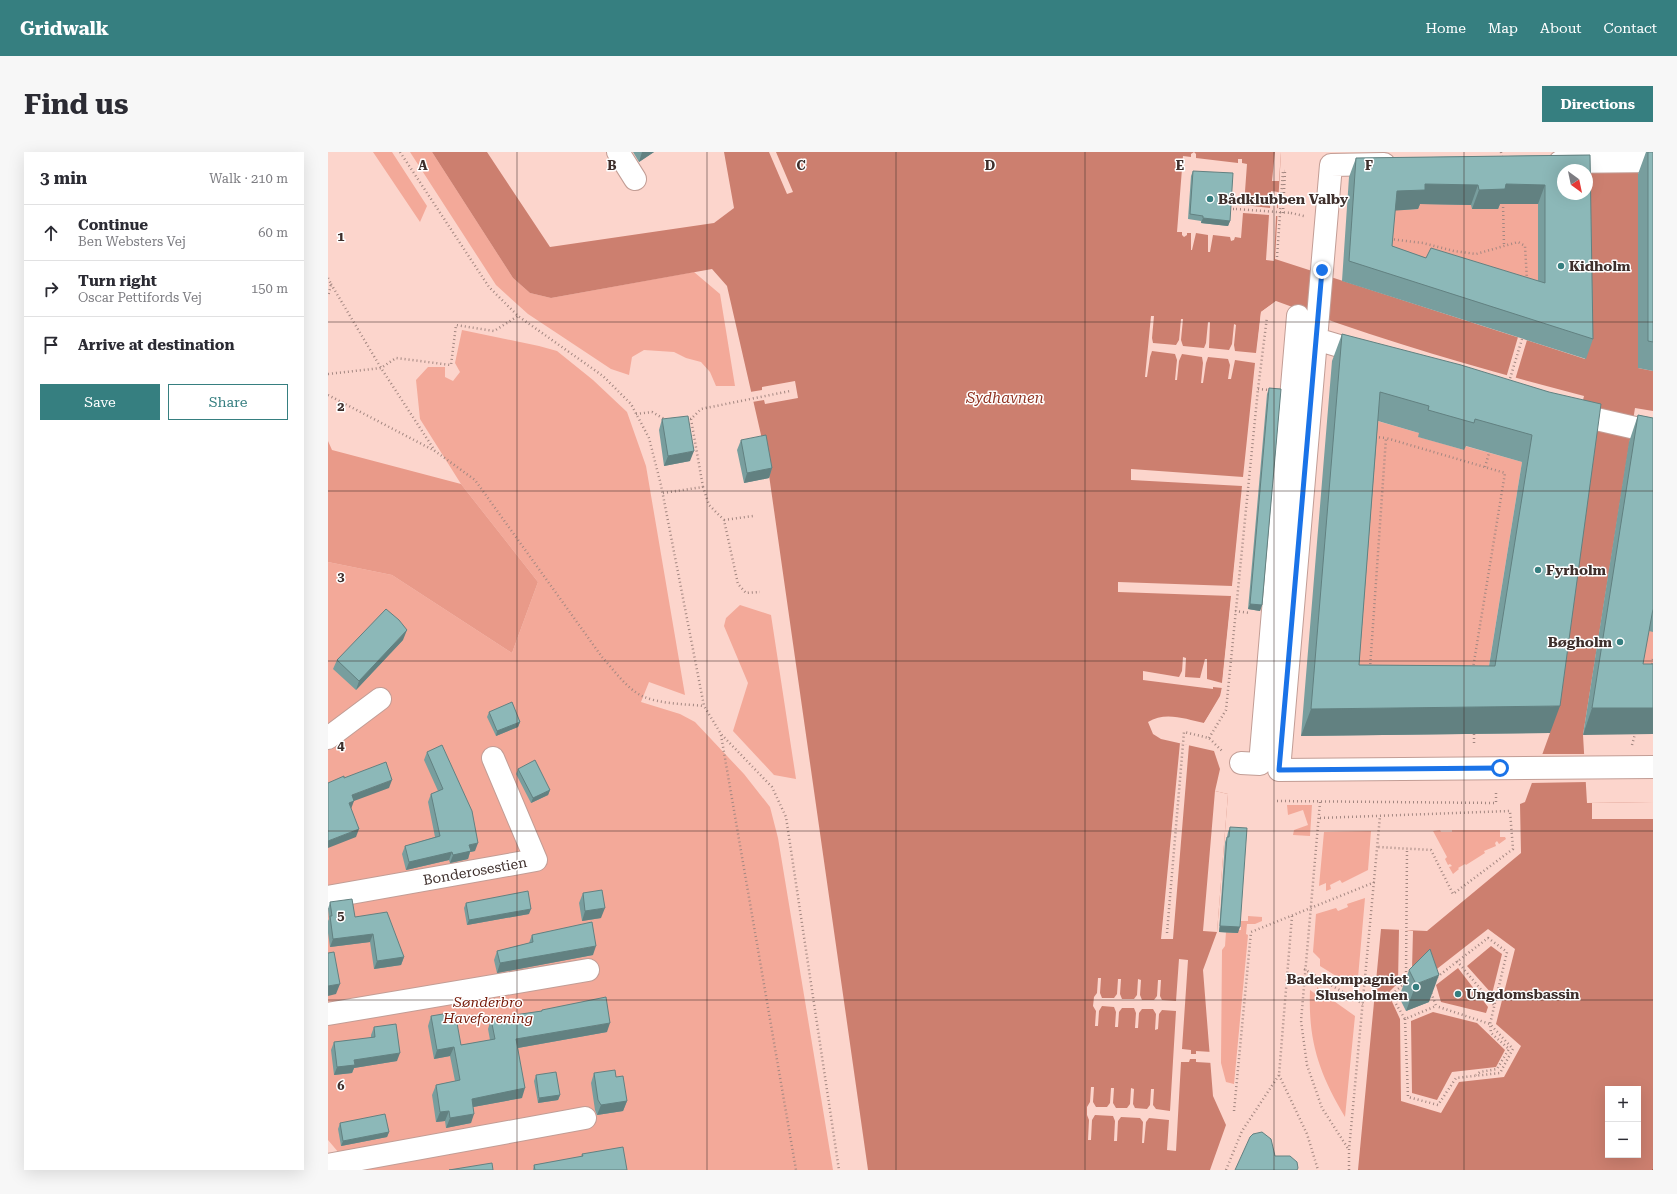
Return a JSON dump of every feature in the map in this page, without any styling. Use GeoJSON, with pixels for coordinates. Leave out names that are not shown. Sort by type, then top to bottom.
{"type":"FeatureCollection","features":[{"type":"Feature","properties":{"kind":"street"},"geometry":{"type":"LineString","coordinates":[[618,152],[635,179]]}},
{"type":"Feature","properties":{"kind":"street"},"geometry":{"type":"LineString","coordinates":[[1548,162],[1653,161]]}},
{"type":"Feature","properties":{"kind":"street"},"geometry":{"type":"LineString","coordinates":[[1401,164],[1331,165],[1279,770],[1653,767]]}},
{"type":"Feature","properties":{"kind":"street"},"geometry":{"type":"LineString","coordinates":[[1241,763],[1260,764],[1298,316]]}},
{"type":"Feature","properties":{"kind":"street"},"geometry":{"type":"LineString","coordinates":[[1317,332],[1384,359]]}},
{"type":"Feature","properties":{"kind":"street"},"geometry":{"type":"LineString","coordinates":[[1550,408],[1653,432]]}},
{"type":"Feature","properties":{"kind":"street"},"geometry":{"type":"LineString","coordinates":[[328,738],[380,699]]}},
{"type":"Feature","properties":{"kind":"street","name":"Bonderosestien"},"geometry":{"type":"LineString","coordinates":[[328,897],[536,860],[493,758]]}},
{"type":"Feature","properties":{"kind":"street"},"geometry":{"type":"LineString","coordinates":[[328,1014],[588,970]]}},
{"type":"Feature","properties":{"kind":"street"},"geometry":{"type":"LineString","coordinates":[[328,1168],[585,1118]]}},
{"type":"Feature","properties":{"kind":"path"},"geometry":{"type":"LineString","coordinates":[[400,152],[488,286],[518,316],[603,376],[631,404],[649,438],[663,492],[704,706],[721,734],[772,787],[786,817],[839,1170]]}},
{"type":"Feature","properties":{"kind":"path"},"geometry":{"type":"LineString","coordinates":[[1501,152],[1502,163]]}},
{"type":"Feature","properties":{"kind":"path"},"geometry":{"type":"LineString","coordinates":[[1278,257],[1283,171],[1285,171],[1283,213]]}},
{"type":"Feature","properties":{"kind":"path"},"geometry":{"type":"LineString","coordinates":[[1503,203],[1504,246]]}},
{"type":"Feature","properties":{"kind":"path"},"geometry":{"type":"LineString","coordinates":[[1234,209],[1290,213]]}},
{"type":"Feature","properties":{"kind":"path"},"geometry":{"type":"LineString","coordinates":[[1388,238],[1423,243],[1454,251],[1476,254],[1518,242],[1525,246],[1528,287]]}},
{"type":"Feature","properties":{"kind":"path"},"geometry":{"type":"LineString","coordinates":[[328,278],[381,368],[435,451]]}},
{"type":"Feature","properties":{"kind":"path"},"geometry":{"type":"LineString","coordinates":[[328,297],[331,284]]}},
{"type":"Feature","properties":{"kind":"path"},"geometry":{"type":"LineString","coordinates":[[328,374],[381,368],[396,358],[451,365],[456,325],[494,331],[518,316]]}},
{"type":"Feature","properties":{"kind":"path"},"geometry":{"type":"LineString","coordinates":[[1209,738],[1226,710],[1258,389],[1267,317]]}},
{"type":"Feature","properties":{"kind":"path"},"geometry":{"type":"LineString","coordinates":[[1507,388],[1522,339]]}},
{"type":"Feature","properties":{"kind":"path"},"geometry":{"type":"LineString","coordinates":[[684,420],[691,419],[701,409],[790,391]]}},
{"type":"Feature","properties":{"kind":"path"},"geometry":{"type":"LineString","coordinates":[[328,395],[435,451],[475,480],[602,657],[622,681],[642,696],[663,702],[704,706]]}},
{"type":"Feature","properties":{"kind":"path"},"geometry":{"type":"LineString","coordinates":[[636,414],[652,412],[668,422]]}},
{"type":"Feature","properties":{"kind":"path"},"geometry":{"type":"LineString","coordinates":[[691,419],[703,487],[709,505],[724,520],[738,584],[746,593],[760,592]]}},
{"type":"Feature","properties":{"kind":"path"},"geometry":{"type":"LineString","coordinates":[[1373,437],[1386,438],[1505,473],[1473,669]]}},
{"type":"Feature","properties":{"kind":"path"},"geometry":{"type":"LineString","coordinates":[[1370,669],[1386,438]]}},
{"type":"Feature","properties":{"kind":"path"},"geometry":{"type":"LineString","coordinates":[[1485,467],[1489,453]]}},
{"type":"Feature","properties":{"kind":"path"},"geometry":{"type":"LineString","coordinates":[[663,492],[703,487]]}},
{"type":"Feature","properties":{"kind":"path"},"geometry":{"type":"LineString","coordinates":[[724,520],[753,516]]}},
{"type":"Feature","properties":{"kind":"path"},"geometry":{"type":"LineString","coordinates":[[1649,678],[1652,671],[1653,659]]}},
{"type":"Feature","properties":{"kind":"path"},"geometry":{"type":"LineString","coordinates":[[1167,933],[1184,732],[1209,738],[1222,752],[1241,763]]}},
{"type":"Feature","properties":{"kind":"path"},"geometry":{"type":"LineString","coordinates":[[721,734],[796,1170]]}},
{"type":"Feature","properties":{"kind":"path"},"geometry":{"type":"LineString","coordinates":[[1277,802],[1496,803],[1499,768]]}},
{"type":"Feature","properties":{"kind":"path"},"geometry":{"type":"LineString","coordinates":[[1320,802],[1320,818],[1304,968],[1301,1021],[1307,1065],[1322,1108],[1349,1150]]}},
{"type":"Feature","properties":{"kind":"path"},"geometry":{"type":"LineString","coordinates":[[1320,818],[1510,811],[1513,849],[1453,894],[1431,850],[1378,847]]}},
{"type":"Feature","properties":{"kind":"path"},"geometry":{"type":"LineString","coordinates":[[1349,1170],[1349,1150],[1380,816]]}},
{"type":"Feature","properties":{"kind":"path"},"geometry":{"type":"LineString","coordinates":[[1406,982],[1407,849]]}},
{"type":"Feature","properties":{"kind":"path"},"geometry":{"type":"LineString","coordinates":[[1234,1111],[1251,932],[1375,882]]}},
{"type":"Feature","properties":{"kind":"path"},"geometry":{"type":"LineString","coordinates":[[1226,1170],[1242,1131],[1279,1075],[1292,916]]}},
{"type":"Feature","properties":{"kind":"path"},"geometry":{"type":"LineString","coordinates":[[1434,979],[1488,938],[1507,952],[1490,1024],[1491,1033],[1509,1049],[1498,1070],[1480,1072],[1475,1076]]}},
{"type":"Feature","properties":{"kind":"path"},"geometry":{"type":"LineString","coordinates":[[1457,961],[1494,1005]]}},
{"type":"Feature","properties":{"kind":"path"},"geometry":{"type":"LineString","coordinates":[[1304,968],[1363,1004]]}},
{"type":"Feature","properties":{"kind":"path"},"geometry":{"type":"LineString","coordinates":[[1392,994],[1412,977]]}},
{"type":"Feature","properties":{"kind":"path"},"geometry":{"type":"LineString","coordinates":[[1431,991],[1436,1006]]}},
{"type":"Feature","properties":{"kind":"path"},"geometry":{"type":"LineString","coordinates":[[1396,1004],[1405,1019],[1408,1097],[1438,1105],[1456,1078],[1500,1073],[1514,1049],[1490,1024],[1436,1006],[1405,1019]]}},
{"type":"Feature","properties":{"kind":"path"},"geometry":{"type":"LineString","coordinates":[[1279,1075],[1308,1134],[1318,1170]]}},
{"type":"Feature","properties":{"kind":"green space"},"geometry":{"type":"Polygon","coordinates":[[[373,152],[392,152],[427,206],[420,222],[373,152]]]}},
{"type":"Feature","properties":{"kind":"green space"},"geometry":{"type":"Polygon","coordinates":[[[410,152],[432,152],[513,278],[530,293],[551,298],[694,272],[720,294],[735,386],[716,386],[710,372],[701,362],[686,358],[674,352],[644,350],[632,357],[629,375],[611,369],[528,314],[496,285],[410,152]]]}},
{"type":"Feature","properties":{"kind":"green space"},"geometry":{"type":"Polygon","coordinates":[[[1418,204],[1538,204],[1538,313],[1385,265],[1391,205],[1404,210],[1418,209],[1418,204]]]}},
{"type":"Feature","properties":{"kind":"green space","name":"Sønderbro Haveforening"},"geometry":{"type":"Polygon","coordinates":[[[462,330],[557,351],[593,380],[627,412],[646,466],[685,695],[649,682],[641,702],[680,714],[695,722],[744,774],[770,807],[778,838],[833,1170],[346,1170],[339,1153],[328,1140],[328,562],[392,575],[512,653],[538,582],[461,484],[420,419],[416,380],[428,367],[445,367],[445,377],[453,381],[460,372],[455,363],[462,330]]]}},
{"type":"Feature","properties":{"kind":"green space"},"geometry":{"type":"Polygon","coordinates":[[[1360,416],[1419,433],[1419,437],[1464,450],[1465,446],[1522,462],[1486,684],[1349,692],[1360,416]]]}},
{"type":"Feature","properties":{"kind":"green space"},"geometry":{"type":"Polygon","coordinates":[[[1653,584],[1653,700],[1631,699],[1653,584]]]}},
{"type":"Feature","properties":{"kind":"green space"},"geometry":{"type":"Polygon","coordinates":[[[740,605],[771,615],[796,779],[774,775],[733,731],[748,683],[724,626],[726,618],[740,605]]]}},
{"type":"Feature","properties":{"kind":"green space"},"geometry":{"type":"Polygon","coordinates":[[[1287,805],[1312,805],[1310,836],[1293,835],[1294,830],[1308,825],[1303,810],[1288,815],[1287,805]]]}},
{"type":"Feature","properties":{"kind":"green space"},"geometry":{"type":"Polygon","coordinates":[[[1440,830],[1441,832],[1452,832],[1452,830],[1500,830],[1500,837],[1505,837],[1506,839],[1499,844],[1497,841],[1495,843],[1496,846],[1484,851],[1485,853],[1466,865],[1465,864],[1458,868],[1459,869],[1453,874],[1449,867],[1452,866],[1450,864],[1448,865],[1445,859],[1447,857],[1433,831],[1440,830]]]}},
{"type":"Feature","properties":{"kind":"green space"},"geometry":{"type":"Polygon","coordinates":[[[1371,831],[1368,870],[1342,883],[1340,880],[1330,885],[1331,889],[1326,891],[1326,883],[1319,886],[1324,832],[1371,831]]]}},
{"type":"Feature","properties":{"kind":"green space"},"geometry":{"type":"Polygon","coordinates":[[[1365,898],[1357,989],[1320,966],[1320,959],[1313,952],[1316,914],[1336,908],[1338,911],[1348,907],[1347,904],[1365,898]]]}},
{"type":"Feature","properties":{"kind":"green space"},"geometry":{"type":"Polygon","coordinates":[[[1248,916],[1262,917],[1262,921],[1255,924],[1247,924],[1246,934],[1248,935],[1234,1084],[1226,1082],[1221,1063],[1222,950],[1225,946],[1226,932],[1238,932],[1238,930],[1241,930],[1241,921],[1248,921],[1248,916]]]}},
{"type":"Feature","properties":{"kind":"green space"},"geometry":{"type":"Polygon","coordinates":[[[1317,987],[1329,1000],[1331,999],[1355,1016],[1345,1117],[1328,1086],[1313,1041],[1310,990],[1317,995],[1317,987]]]}},
{"type":"Feature","properties":{"kind":"shaded area"},"geometry":{"type":"Polygon","coordinates":[[[328,441],[332,450],[461,484],[538,582],[512,653],[392,575],[328,562],[328,441]]]}},
{"type":"Feature","properties":{"kind":"water","name":"Sydhavnen"},"geometry":{"type":"Polygon","coordinates":[[[432,152],[487,152],[550,247],[714,223],[734,208],[724,152],[1281,152],[1275,259],[1585,359],[1587,200],[1593,200],[1593,168],[1638,152],[1638,368],[1653,371],[1653,411],[1635,408],[1583,735],[1587,803],[1653,802],[1653,1170],[1358,1170],[1381,929],[1427,931],[1521,853],[1520,804],[1525,802],[1550,733],[1592,429],[1577,425],[1584,396],[1429,353],[1276,301],[1261,312],[1221,696],[1204,723],[1168,716],[1148,722],[1153,734],[1161,739],[1214,751],[1220,769],[1215,791],[1228,794],[1217,932],[1203,970],[1213,1096],[1226,1125],[1210,1170],[868,1170],[767,461],[727,286],[712,269],[551,298],[530,293],[513,278],[432,152]]]}},
{"type":"Feature","properties":{"kind":"pier"},"geometry":{"type":"Polygon","coordinates":[[[769,152],[776,152],[793,192],[787,194],[769,152]]]}},
{"type":"Feature","properties":{"kind":"pier"},"geometry":{"type":"Polygon","coordinates":[[[1194,152],[1196,154],[1196,158],[1238,163],[1238,159],[1242,159],[1242,163],[1247,164],[1244,205],[1270,208],[1271,191],[1278,192],[1277,208],[1280,209],[1279,216],[1276,216],[1274,261],[1266,260],[1269,215],[1243,213],[1241,238],[1235,237],[1234,240],[1231,241],[1230,237],[1213,235],[1210,252],[1208,252],[1208,235],[1196,233],[1191,250],[1191,233],[1187,233],[1184,237],[1182,232],[1177,232],[1183,156],[1191,157],[1191,154],[1194,152]]]}},
{"type":"Feature","properties":{"kind":"pier"},"geometry":{"type":"Polygon","coordinates":[[[1275,152],[1281,152],[1279,181],[1272,181],[1275,152]]]}},
{"type":"Feature","properties":{"kind":"pier"},"geometry":{"type":"Polygon","coordinates":[[[1276,301],[1273,314],[1262,314],[1222,696],[1206,723],[1204,723],[1220,696],[1222,688],[1213,687],[1213,689],[1143,680],[1143,671],[1179,677],[1182,671],[1183,657],[1186,658],[1185,677],[1200,678],[1205,659],[1207,659],[1207,679],[1222,683],[1231,596],[1118,592],[1118,582],[1232,586],[1242,486],[1131,480],[1131,469],[1243,477],[1255,363],[1235,360],[1231,379],[1228,379],[1230,365],[1228,359],[1208,357],[1203,383],[1201,383],[1203,363],[1202,357],[1182,354],[1179,361],[1177,380],[1175,380],[1177,360],[1175,354],[1152,351],[1147,377],[1145,377],[1151,316],[1154,316],[1153,343],[1176,345],[1179,340],[1181,319],[1183,319],[1181,340],[1183,346],[1204,348],[1206,343],[1208,322],[1210,322],[1209,348],[1229,350],[1232,344],[1234,324],[1236,325],[1234,345],[1235,351],[1256,353],[1261,312],[1276,301]]]}},
{"type":"Feature","properties":{"kind":"pier"},"geometry":{"type":"Polygon","coordinates":[[[1518,337],[1527,340],[1515,380],[1506,378],[1518,337]]]}},
{"type":"Feature","properties":{"kind":"pier"},"geometry":{"type":"Polygon","coordinates":[[[795,381],[798,398],[765,404],[764,400],[752,402],[750,392],[762,390],[762,387],[795,381]]]}},
{"type":"Feature","properties":{"kind":"pier"},"geometry":{"type":"Polygon","coordinates":[[[1180,743],[1189,745],[1173,939],[1161,939],[1180,743]]]}},
{"type":"Feature","properties":{"kind":"pier"},"geometry":{"type":"Polygon","coordinates":[[[1540,754],[1586,754],[1587,782],[1530,783],[1540,754]]]}},
{"type":"Feature","properties":{"kind":"pier"},"geometry":{"type":"Polygon","coordinates":[[[1215,791],[1228,794],[1217,932],[1203,931],[1215,791]]]}},
{"type":"Feature","properties":{"kind":"pier"},"geometry":{"type":"Polygon","coordinates":[[[1653,802],[1653,819],[1592,819],[1592,803],[1653,802]]]}},
{"type":"Feature","properties":{"kind":"pier"},"geometry":{"type":"Polygon","coordinates":[[[1399,929],[1413,931],[1412,970],[1433,972],[1488,929],[1515,949],[1496,1024],[1521,1046],[1504,1077],[1459,1082],[1441,1113],[1401,1101],[1400,1019],[1388,993],[1398,983],[1399,929]],[[1491,946],[1467,966],[1492,994],[1502,954],[1491,946]],[[1458,968],[1436,985],[1441,1002],[1486,1013],[1488,1007],[1458,968]],[[1433,1012],[1411,1021],[1412,1093],[1437,1100],[1452,1072],[1496,1067],[1505,1050],[1477,1023],[1433,1012]]]}},
{"type":"Feature","properties":{"kind":"pier"},"geometry":{"type":"Polygon","coordinates":[[[1179,959],[1188,960],[1182,1049],[1191,1050],[1191,1054],[1196,1054],[1196,1051],[1212,1052],[1213,1063],[1196,1062],[1196,1059],[1190,1059],[1189,1062],[1181,1062],[1176,1151],[1167,1150],[1169,1120],[1149,1118],[1146,1122],[1144,1143],[1142,1143],[1143,1122],[1140,1118],[1121,1117],[1118,1121],[1117,1141],[1114,1141],[1115,1121],[1113,1116],[1095,1115],[1092,1120],[1091,1140],[1088,1140],[1089,1120],[1087,1115],[1087,1107],[1090,1102],[1091,1087],[1094,1087],[1093,1102],[1096,1107],[1107,1107],[1110,1103],[1111,1088],[1114,1088],[1113,1103],[1116,1108],[1127,1108],[1130,1104],[1131,1088],[1134,1089],[1133,1104],[1135,1108],[1147,1109],[1150,1105],[1151,1089],[1154,1089],[1153,1105],[1156,1109],[1170,1111],[1176,1011],[1162,1010],[1159,1014],[1158,1029],[1155,1030],[1156,1014],[1153,1009],[1142,1009],[1139,1013],[1138,1028],[1135,1028],[1136,1013],[1134,1008],[1122,1008],[1119,1012],[1118,1027],[1115,1027],[1116,1012],[1114,1007],[1102,1006],[1099,1011],[1098,1026],[1095,1026],[1096,1011],[1093,1006],[1094,997],[1097,993],[1098,978],[1101,978],[1100,993],[1102,998],[1114,998],[1117,994],[1118,979],[1121,979],[1120,994],[1122,999],[1134,999],[1137,995],[1138,979],[1141,980],[1140,995],[1142,1000],[1154,1000],[1157,996],[1158,980],[1161,980],[1160,996],[1162,1000],[1176,1001],[1179,959]]]}},
{"type":"Feature","properties":{"kind":"building"},"geometry":{"type":"Polygon","coordinates":[[[1648,152],[1653,152],[1653,342],[1648,341],[1648,152]]]}},
{"type":"Feature","properties":{"kind":"building"},"geometry":{"type":"Polygon","coordinates":[[[1590,155],[1590,164],[1557,164],[1557,200],[1591,200],[1593,339],[1349,261],[1356,158],[1590,155]],[[1425,184],[1425,190],[1397,191],[1392,246],[1426,258],[1431,248],[1545,283],[1545,185],[1506,184],[1505,189],[1479,190],[1478,185],[1425,184]]]}},
{"type":"Feature","properties":{"kind":"building","name":"Bådklubben Valby"},"geometry":{"type":"Polygon","coordinates":[[[1193,171],[1233,173],[1230,221],[1203,218],[1203,216],[1190,214],[1193,171]]]}},
{"type":"Feature","properties":{"kind":"building","name":"Fyrholm"},"geometry":{"type":"Polygon","coordinates":[[[1342,334],[1461,365],[1549,392],[1601,404],[1560,706],[1311,709],[1342,334]],[[1380,392],[1359,665],[1495,666],[1532,435],[1475,419],[1474,423],[1428,410],[1429,406],[1380,392]]]}},
{"type":"Feature","properties":{"kind":"building"},"geometry":{"type":"Polygon","coordinates":[[[1269,388],[1281,389],[1262,605],[1250,604],[1269,388]]]}},
{"type":"Feature","properties":{"kind":"building","name":"Bøgholm"},"geometry":{"type":"Polygon","coordinates":[[[1638,415],[1653,418],[1653,609],[1643,664],[1653,664],[1653,708],[1592,708],[1638,415]]]}},
{"type":"Feature","properties":{"kind":"building"},"geometry":{"type":"Polygon","coordinates":[[[688,416],[694,451],[668,456],[662,419],[688,416]]]}},
{"type":"Feature","properties":{"kind":"building"},"geometry":{"type":"Polygon","coordinates":[[[766,435],[772,468],[747,473],[741,440],[766,435]]]}},
{"type":"Feature","properties":{"kind":"building"},"geometry":{"type":"Polygon","coordinates":[[[386,609],[399,620],[407,630],[359,681],[337,660],[386,609]]]}},
{"type":"Feature","properties":{"kind":"building"},"geometry":{"type":"Polygon","coordinates":[[[512,702],[520,722],[497,731],[489,712],[512,702]]]}},
{"type":"Feature","properties":{"kind":"building"},"geometry":{"type":"Polygon","coordinates":[[[442,745],[472,811],[478,843],[469,845],[471,851],[453,855],[452,852],[409,862],[405,846],[440,836],[431,794],[443,789],[427,752],[442,745]]]}},
{"type":"Feature","properties":{"kind":"building"},"geometry":{"type":"Polygon","coordinates":[[[535,760],[550,790],[533,798],[518,769],[535,760]]]}},
{"type":"Feature","properties":{"kind":"building"},"geometry":{"type":"Polygon","coordinates":[[[386,762],[392,780],[352,795],[354,801],[349,803],[359,829],[328,841],[328,783],[386,762]]]}},
{"type":"Feature","properties":{"kind":"building"},"geometry":{"type":"Polygon","coordinates":[[[1230,827],[1247,828],[1240,927],[1220,926],[1227,837],[1229,837],[1230,827]]]}},
{"type":"Feature","properties":{"kind":"building"},"geometry":{"type":"Polygon","coordinates":[[[602,890],[605,908],[585,911],[583,893],[602,890]]]}},
{"type":"Feature","properties":{"kind":"building"},"geometry":{"type":"Polygon","coordinates":[[[528,891],[531,909],[469,920],[466,903],[528,891]]]}},
{"type":"Feature","properties":{"kind":"building"},"geometry":{"type":"Polygon","coordinates":[[[352,899],[355,917],[387,912],[404,957],[377,961],[373,934],[333,939],[330,902],[352,899]]]}},
{"type":"Feature","properties":{"kind":"building"},"geometry":{"type":"Polygon","coordinates":[[[592,922],[596,946],[500,963],[497,951],[533,942],[532,935],[592,922]]]}},
{"type":"Feature","properties":{"kind":"building"},"geometry":{"type":"Polygon","coordinates":[[[1430,949],[1439,975],[1416,984],[1409,970],[1430,949]]]}},
{"type":"Feature","properties":{"kind":"building"},"geometry":{"type":"Polygon","coordinates":[[[334,952],[340,984],[328,986],[328,953],[334,952]]]}},
{"type":"Feature","properties":{"kind":"building"},"geometry":{"type":"Polygon","coordinates":[[[606,997],[610,1023],[516,1039],[525,1088],[472,1099],[474,1114],[450,1118],[449,1111],[440,1112],[436,1085],[460,1080],[454,1047],[437,1050],[431,1016],[455,1012],[461,1045],[495,1039],[491,1019],[493,1018],[542,1011],[606,997]]]}},
{"type":"Feature","properties":{"kind":"building"},"geometry":{"type":"Polygon","coordinates":[[[396,1024],[400,1053],[354,1060],[355,1065],[337,1067],[334,1042],[375,1037],[374,1027],[396,1024]]]}},
{"type":"Feature","properties":{"kind":"building"},"geometry":{"type":"Polygon","coordinates":[[[615,1070],[616,1077],[623,1076],[627,1101],[601,1105],[598,1100],[594,1073],[615,1070]]]}},
{"type":"Feature","properties":{"kind":"building"},"geometry":{"type":"Polygon","coordinates":[[[556,1072],[560,1095],[539,1098],[536,1075],[556,1072]]]}},
{"type":"Feature","properties":{"kind":"building"},"geometry":{"type":"Polygon","coordinates":[[[385,1114],[389,1132],[343,1141],[340,1123],[385,1114]]]}},
{"type":"Feature","properties":{"kind":"building"},"geometry":{"type":"Polygon","coordinates":[[[1262,1132],[1271,1139],[1275,1156],[1290,1156],[1297,1162],[1297,1170],[1235,1170],[1250,1137],[1253,1134],[1262,1132]]]}},
{"type":"Feature","properties":{"kind":"building"},"geometry":{"type":"Polygon","coordinates":[[[623,1147],[627,1170],[535,1170],[534,1165],[583,1156],[582,1154],[623,1147]]]}},
{"type":"Feature","properties":{"kind":"building"},"geometry":{"type":"Polygon","coordinates":[[[492,1163],[493,1170],[449,1170],[492,1163]]]}},
{"type":"Feature","properties":{"kind":"place","name":"Bådklubben Valby"},"geometry":{"type":"Point","coordinates":[1210,199]}},
{"type":"Feature","properties":{"kind":"place","name":"Kidholm"},"geometry":{"type":"Point","coordinates":[1561,266]}},
{"type":"Feature","properties":{"kind":"place","name":"Fyrholm"},"geometry":{"type":"Point","coordinates":[1538,570]}},
{"type":"Feature","properties":{"kind":"place","name":"Bøgholm"},"geometry":{"type":"Point","coordinates":[1620,642]}},
{"type":"Feature","properties":{"kind":"place","name":"Badekompagniet Sluseholmen"},"geometry":{"type":"Point","coordinates":[1416,987]}},
{"type":"Feature","properties":{"kind":"place","name":"Ungdomsbassin"},"geometry":{"type":"Point","coordinates":[1458,994]}},
{"type":"Feature","properties":{"kind":"route"},"geometry":{"type":"LineString","coordinates":[[1322,270],[1279,770],[1500,768]]}}]}
